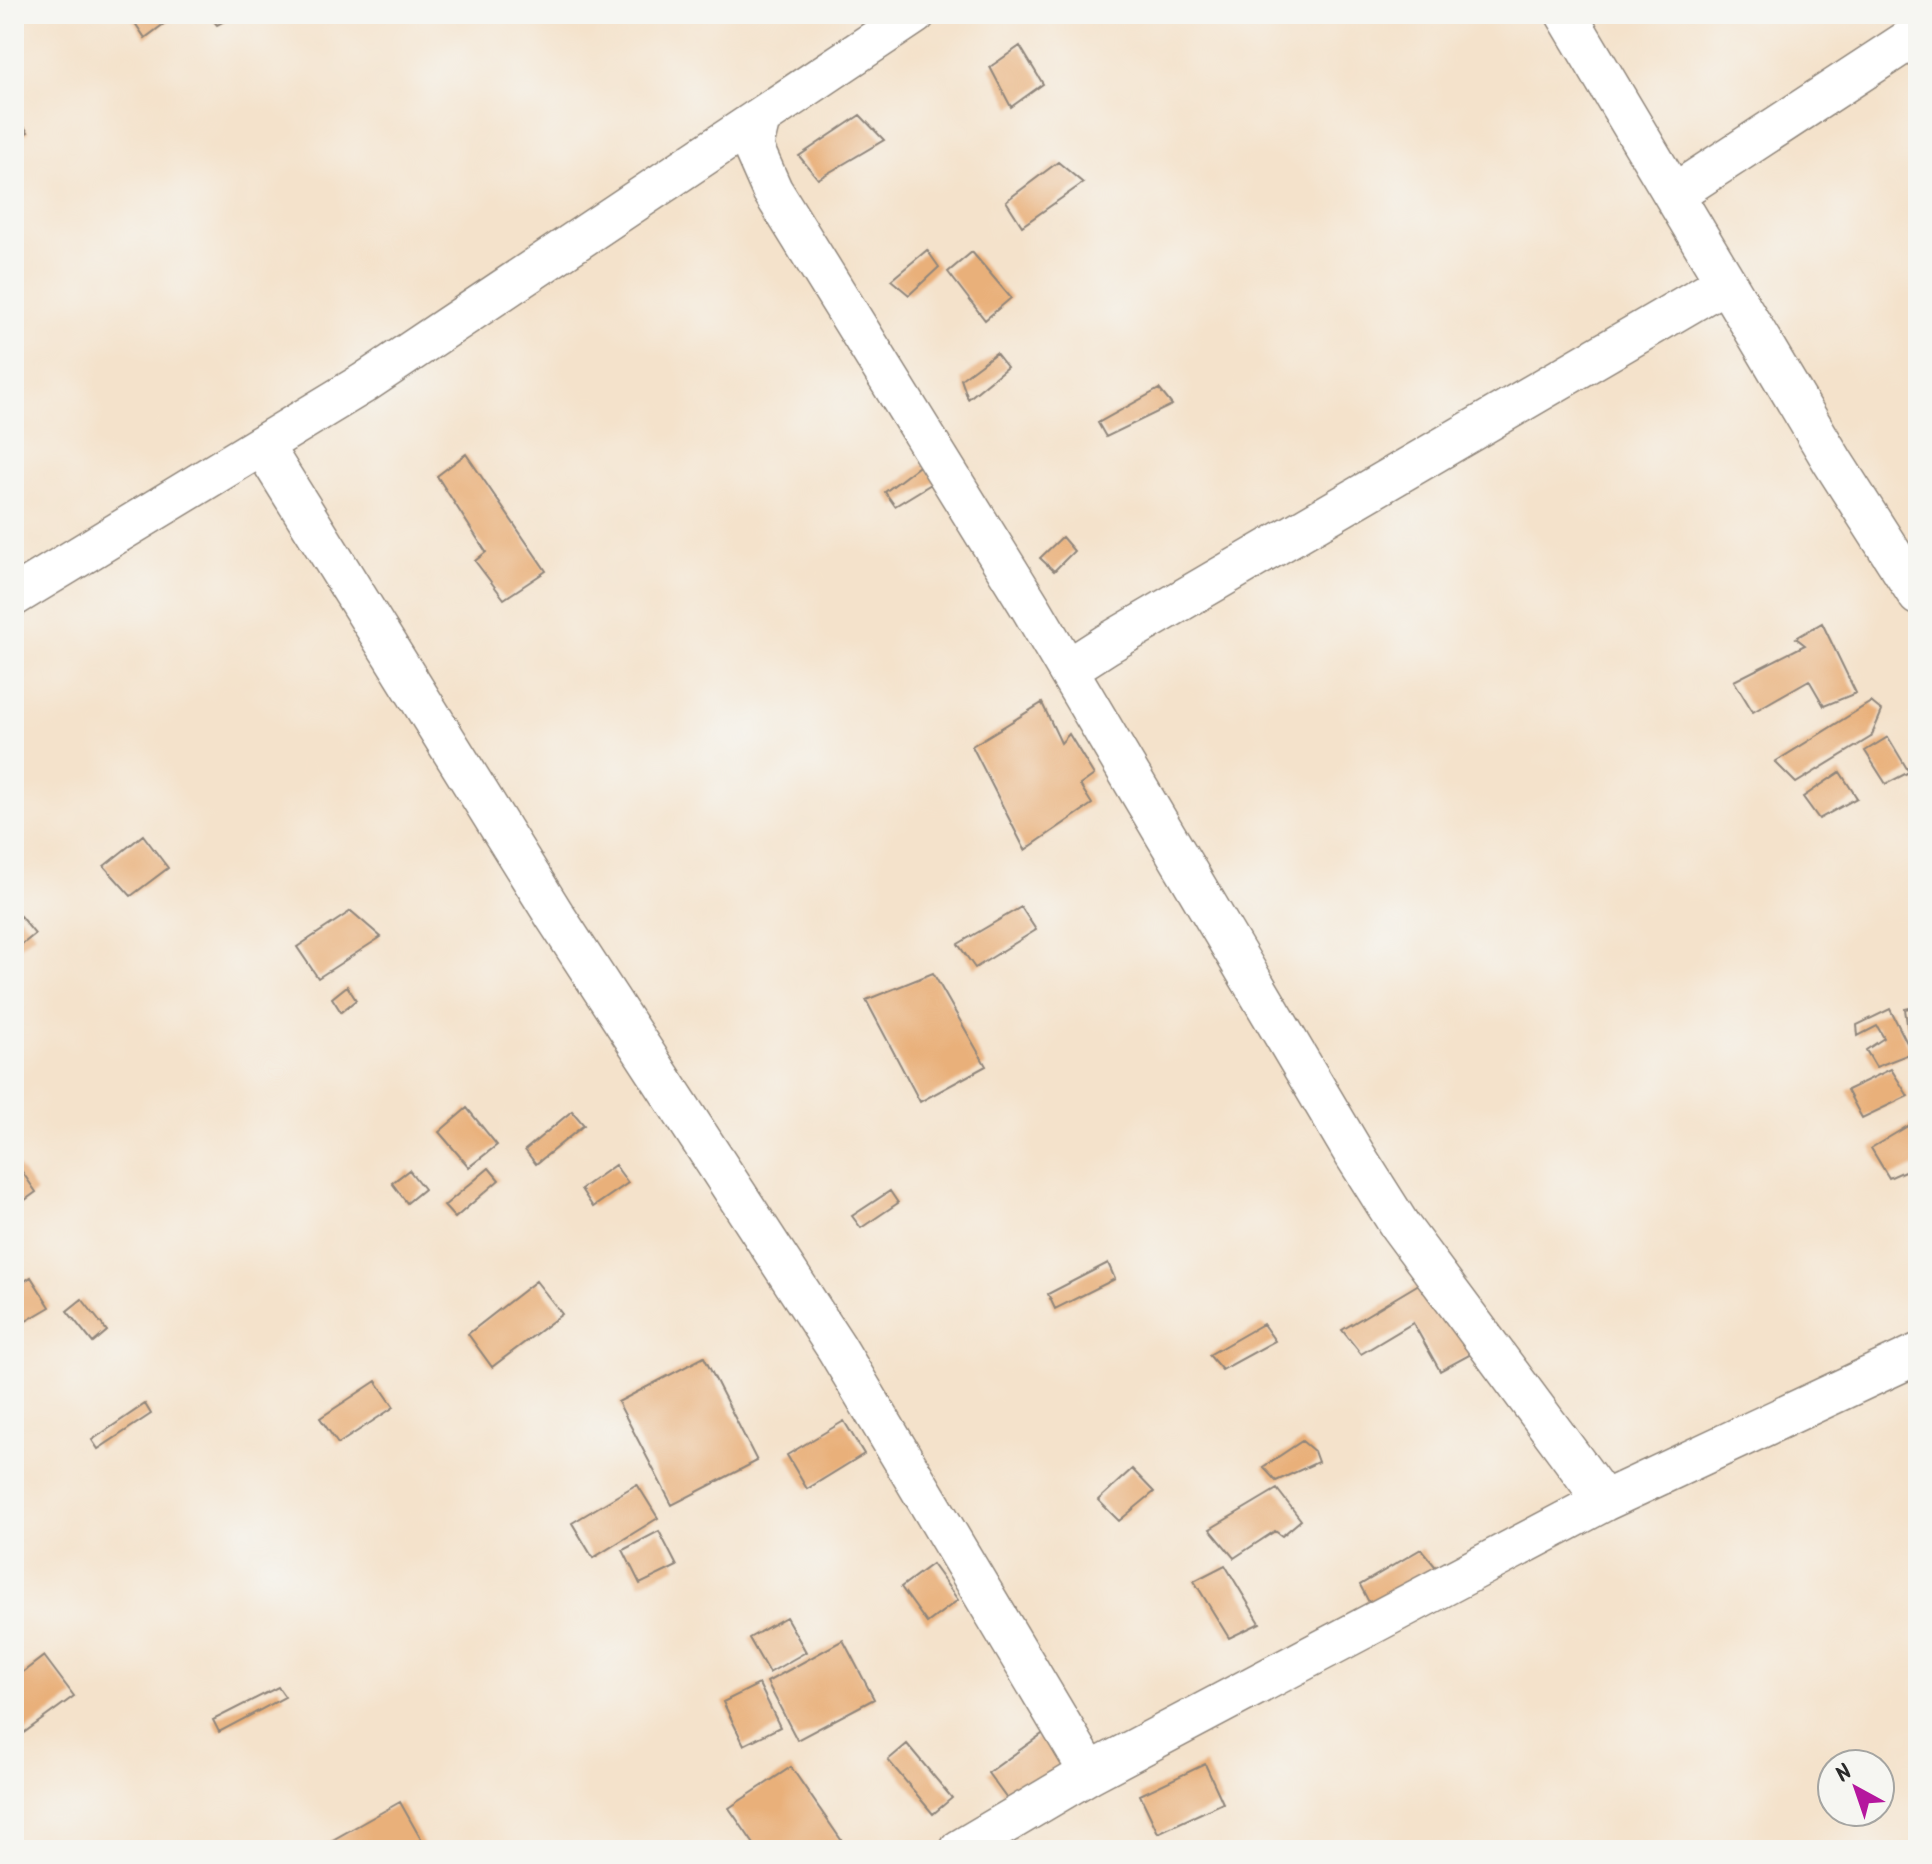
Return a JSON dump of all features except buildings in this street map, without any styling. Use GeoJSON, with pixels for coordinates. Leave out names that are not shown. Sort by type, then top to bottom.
{"type":"FeatureCollection","features":[{"type":"Feature","properties":{"kind":"street"},"geometry":{"type":"LineString","coordinates":[[16,593],[364,383],[915,14]]}},
{"type":"Feature","properties":{"kind":"street"},"geometry":{"type":"LineString","coordinates":[[1566,14],[1833,462],[1918,595]]}},
{"type":"Feature","properties":{"kind":"street"},"geometry":{"type":"LineString","coordinates":[[1674,194],[1918,34]]}},
{"type":"Feature","properties":{"kind":"street"},"geometry":{"type":"LineString","coordinates":[[760,118],[753,147],[772,190],[1068,669],[1355,1155],[1400,1226],[1604,1501]]}},
{"type":"Feature","properties":{"kind":"street"},"geometry":{"type":"LineString","coordinates":[[1068,669],[1726,282]]}},
{"type":"Feature","properties":{"kind":"street"},"geometry":{"type":"LineString","coordinates":[[262,445],[555,916],[836,1347],[1090,1773]]}},
{"type":"Feature","properties":{"kind":"street"},"geometry":{"type":"LineString","coordinates":[[960,1850],[1090,1773],[1604,1501],[1918,1354]]}}]}
